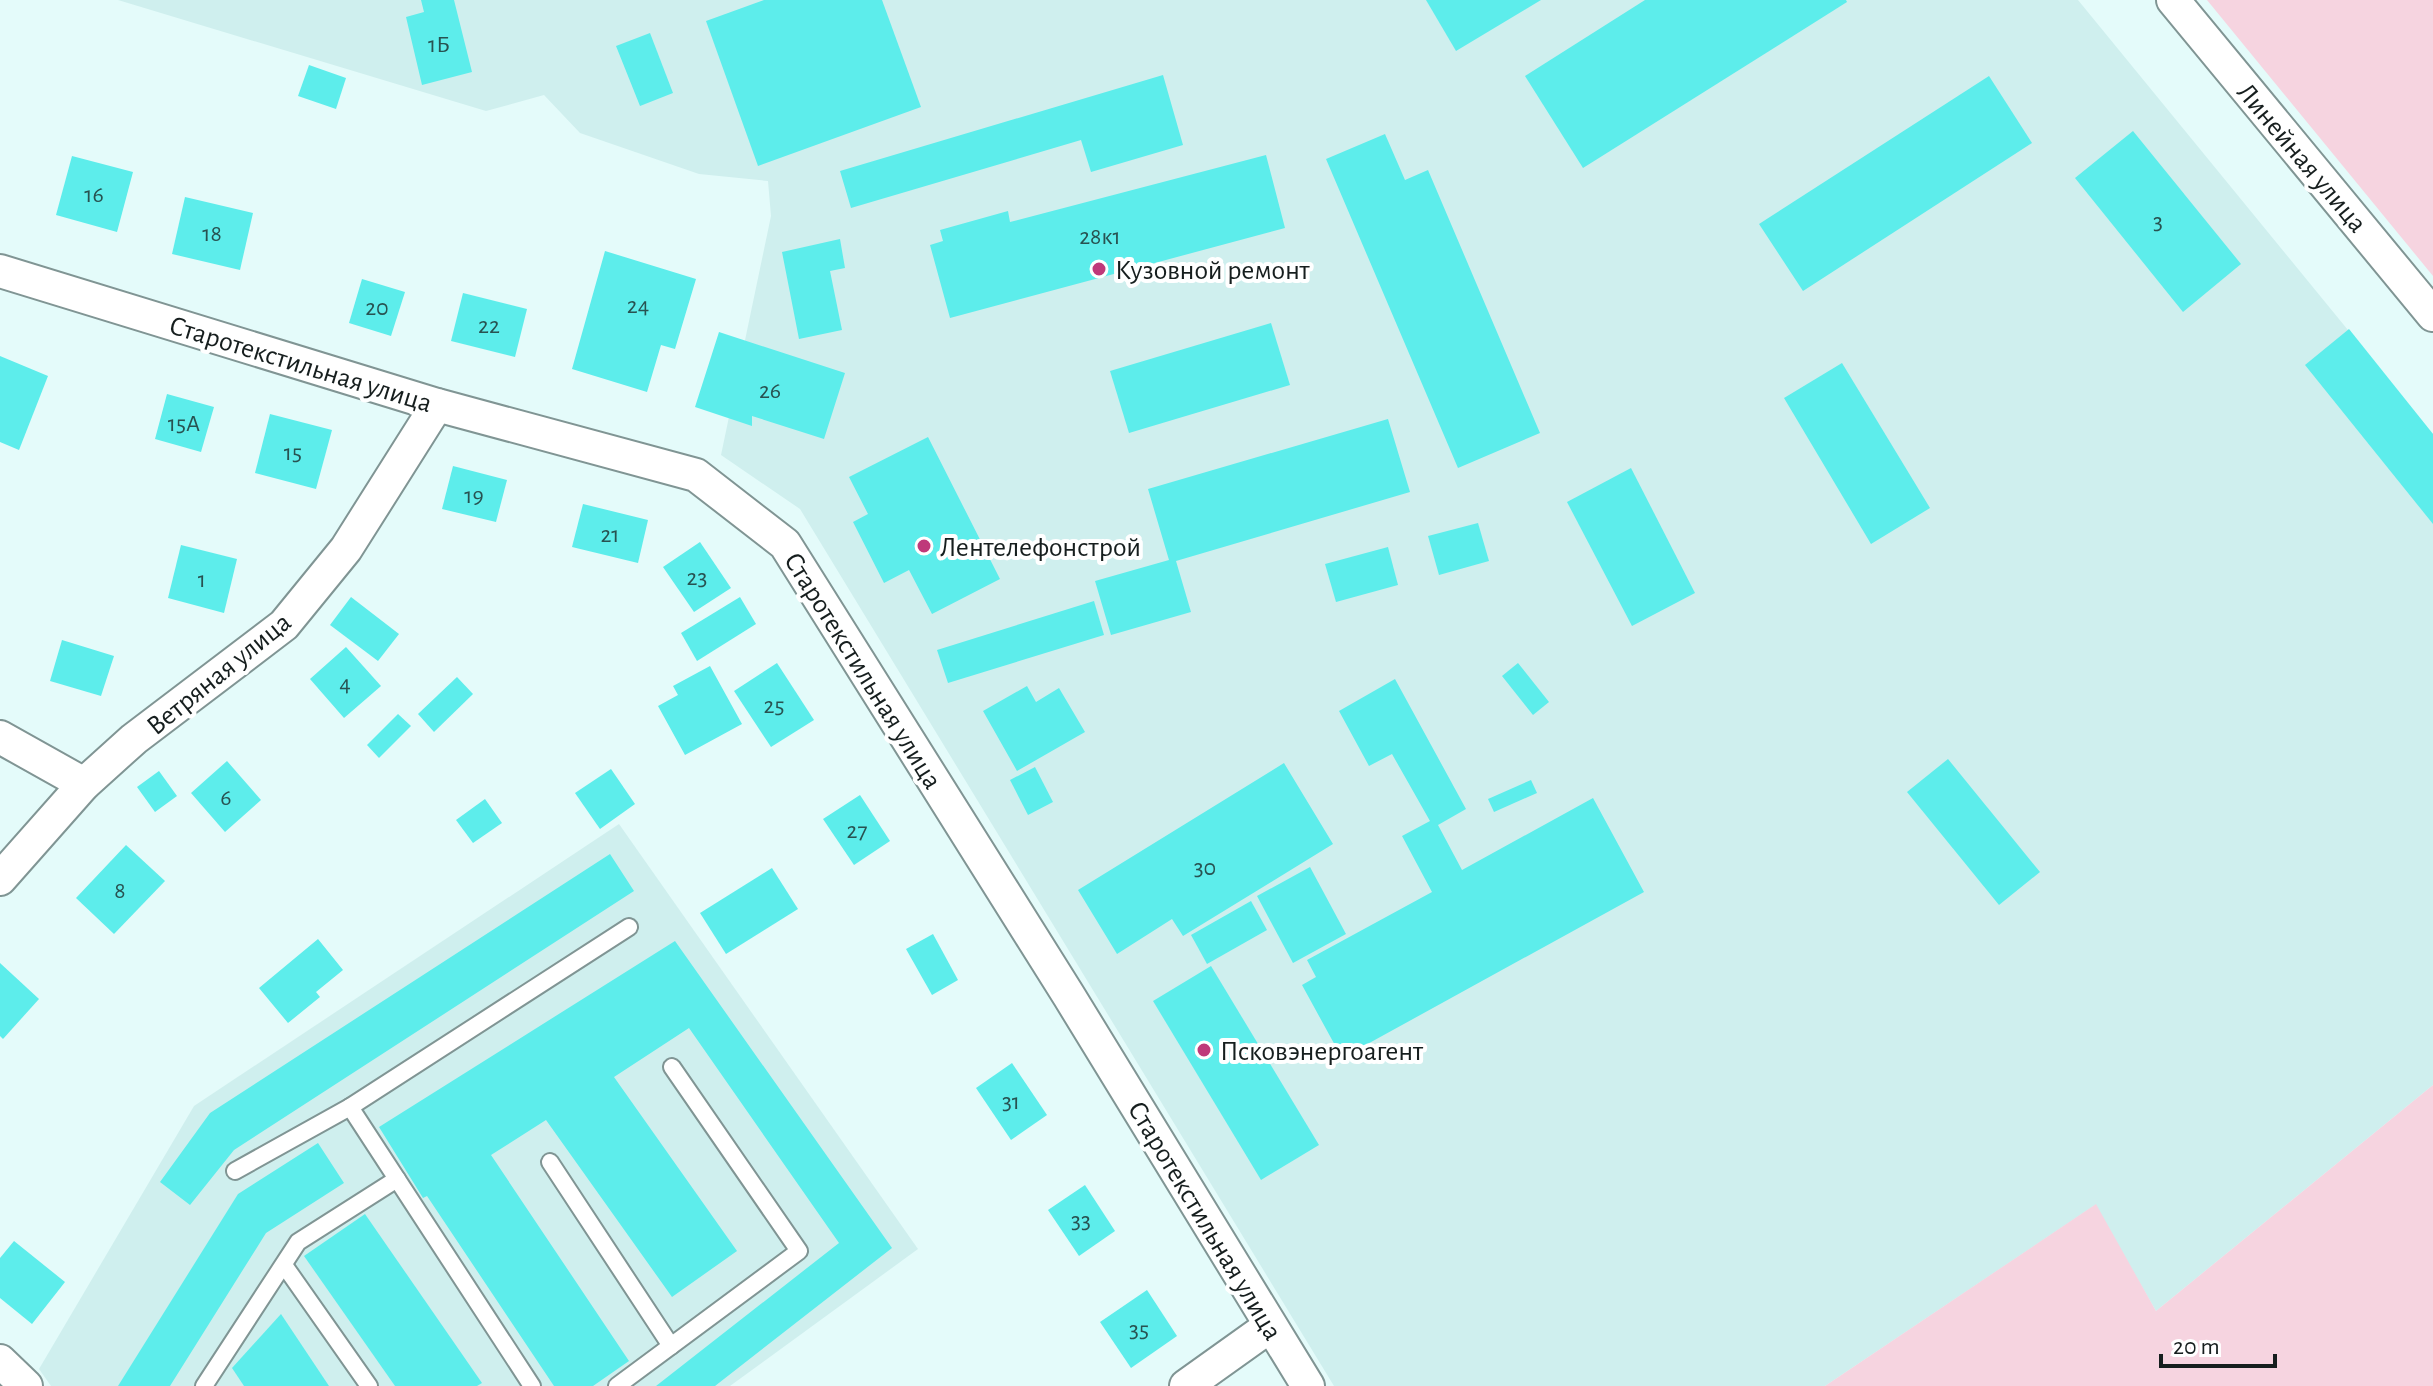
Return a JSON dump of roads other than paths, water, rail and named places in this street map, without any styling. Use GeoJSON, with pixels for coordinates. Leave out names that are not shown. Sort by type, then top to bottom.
{"type":"FeatureCollection","features":[{"type":"Feature","properties":{"kind":"street","name":"Линейная улица"},"geometry":{"type":"LineString","coordinates":[[2173,0],[2427,297]]}},
{"type":"Feature","properties":{"kind":"street","name":"Старотекстильная улица"},"geometry":{"type":"LineString","coordinates":[[0,271],[437,405],[696,475],[785,544],[1078,1009],[1308,1386]]}},
{"type":"Feature","properties":{"kind":"street","name":"Ветряная улица"},"geometry":{"type":"LineString","coordinates":[[0,879],[84,784],[134,739],[284,625],[346,549],[437,405]]}},
{"type":"Feature","properties":{"kind":"street"},"geometry":{"type":"LineString","coordinates":[[0,737],[84,784]]}},
{"type":"Feature","properties":{"kind":"street"},"geometry":{"type":"LineString","coordinates":[[1186,1386],[1270,1326]]}},
{"type":"Feature","properties":{"kind":"street"},"geometry":{"type":"LineString","coordinates":[[0,1361],[26,1386]]}},
{"type":"Feature","properties":{"kind":"lane"},"geometry":{"type":"LineString","coordinates":[[235,1171],[350,1107],[629,927]]}},
{"type":"Feature","properties":{"kind":"lane"},"geometry":{"type":"LineString","coordinates":[[617,1386],[799,1251],[672,1067]]}},
{"type":"Feature","properties":{"kind":"lane"},"geometry":{"type":"LineString","coordinates":[[350,1107],[524,1383]]}},
{"type":"Feature","properties":{"kind":"lane"},"geometry":{"type":"LineString","coordinates":[[550,1162],[671,1346]]}},
{"type":"Feature","properties":{"kind":"lane"},"geometry":{"type":"LineString","coordinates":[[204,1386],[298,1242],[397,1179]]}},
{"type":"Feature","properties":{"kind":"lane"},"geometry":{"type":"LineString","coordinates":[[284,1265],[369,1386]]}},
{"type":"Feature","properties":{"kind":"place","name":"Кузовной ремонт"},"geometry":{"type":"Point","coordinates":[1099,269]}},
{"type":"Feature","properties":{"kind":"place","name":"Лентелефонстрой"},"geometry":{"type":"Point","coordinates":[924,546]}},
{"type":"Feature","properties":{"kind":"place","name":"Псковэнергоагент"},"geometry":{"type":"Point","coordinates":[1204,1050]}}]}
